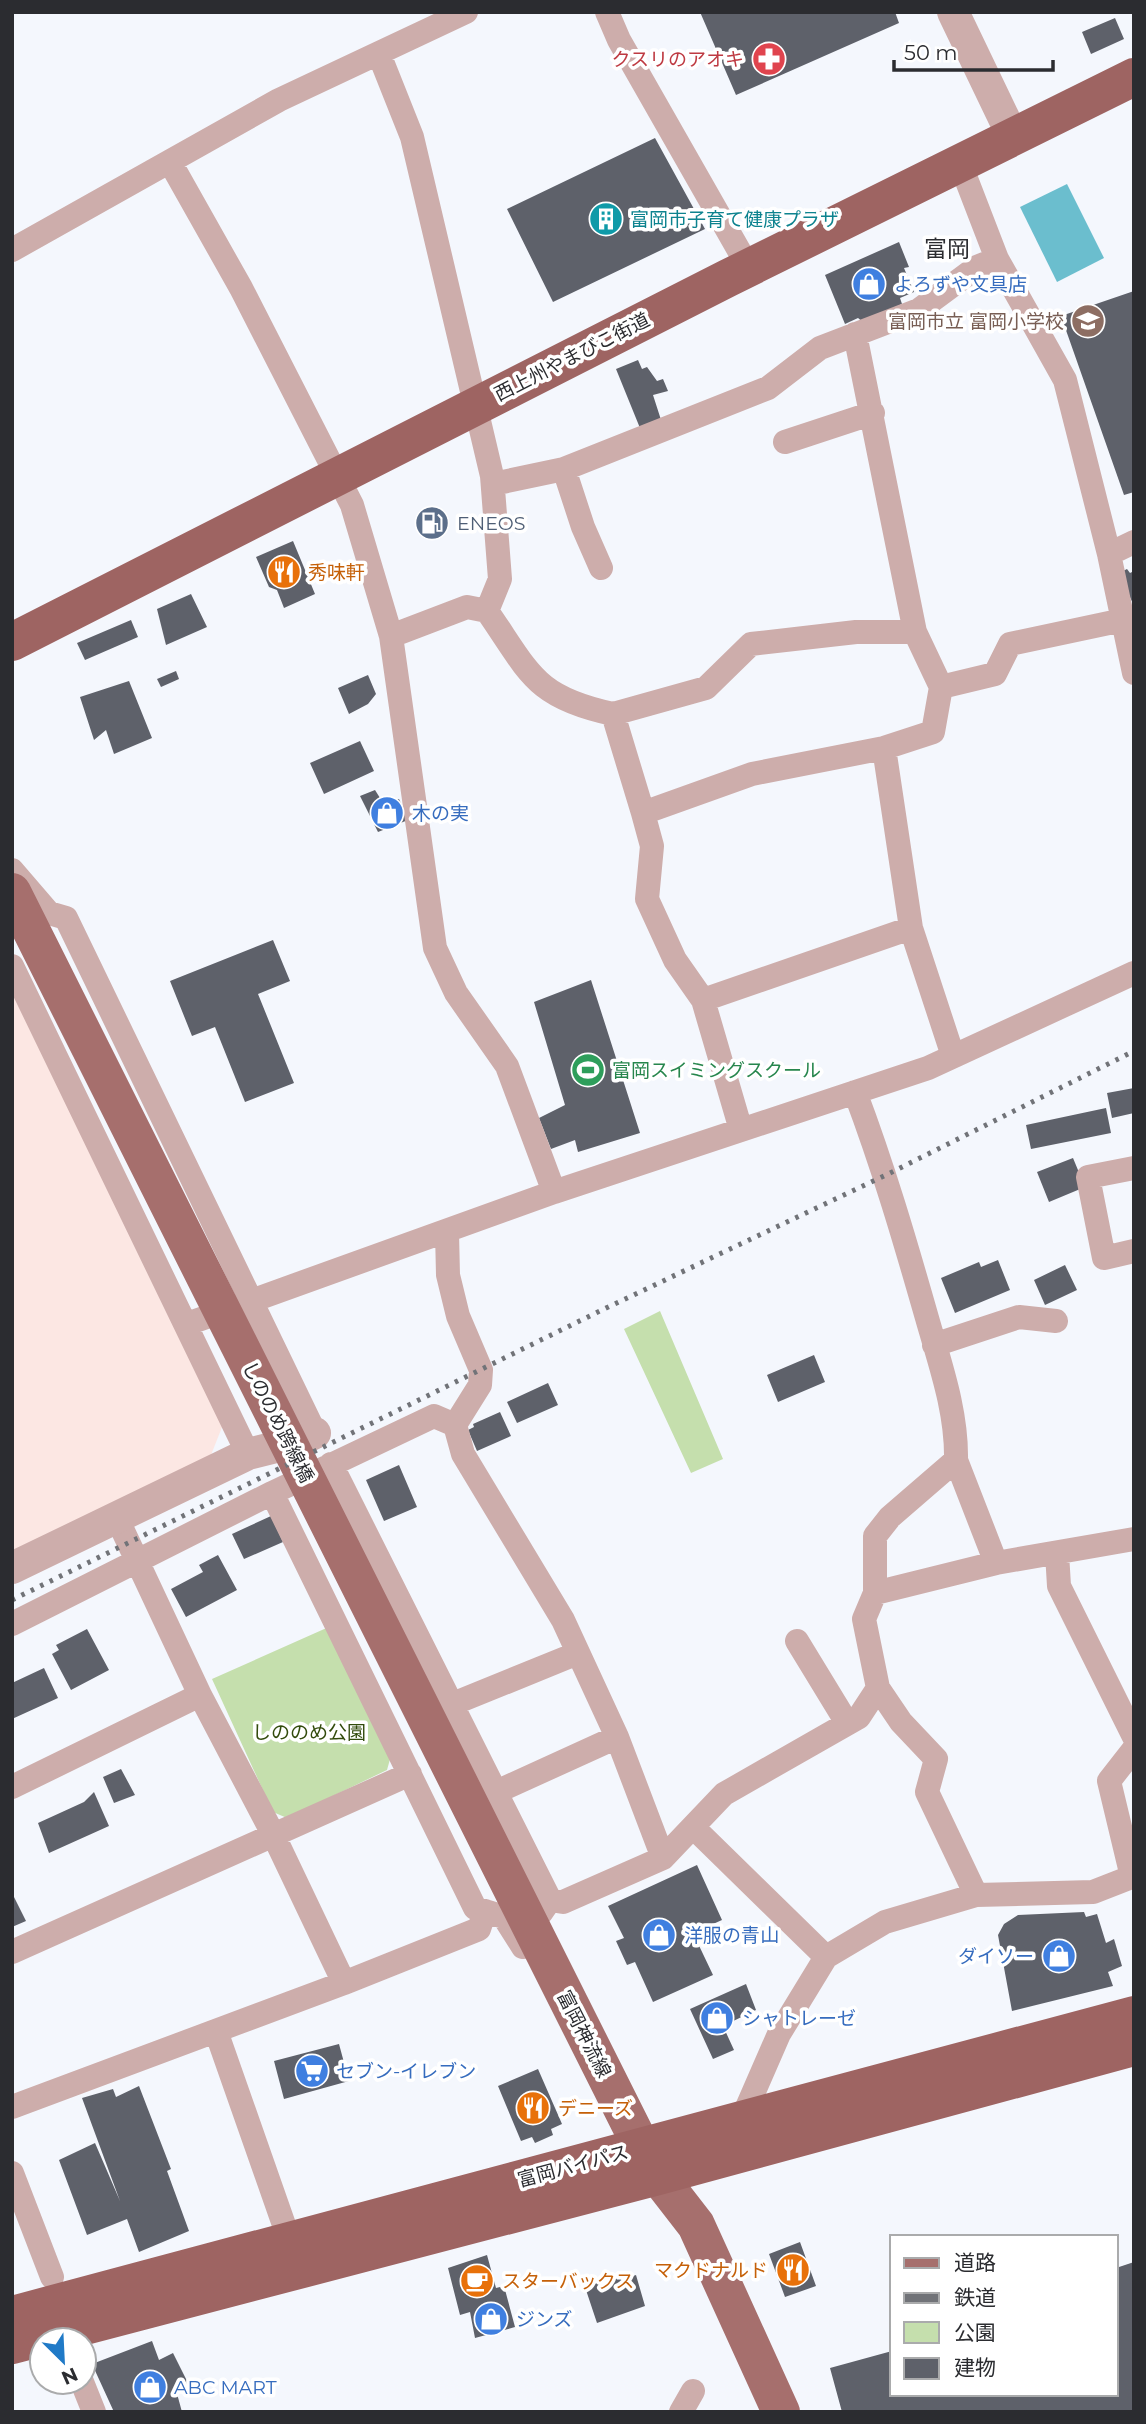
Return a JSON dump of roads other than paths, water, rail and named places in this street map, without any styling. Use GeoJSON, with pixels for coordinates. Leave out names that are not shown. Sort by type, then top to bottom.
{"type":"FeatureCollection","features":[{"type":"Feature","properties":{"kind":"highway","name":"西上州やまびこ街道"},"geometry":{"type":"LineString","coordinates":[[12,642],[749,268],[1134,77]]}},
{"type":"Feature","properties":{"kind":"highway","name":"富岡バイパス"},"geometry":{"type":"LineString","coordinates":[[97,2326],[650,2162],[741,2121],[1134,2015]]}},
{"type":"Feature","properties":{"kind":"highway","name":"富岡バイパス"},"geometry":{"type":"LineString","coordinates":[[12,2315],[290,2242],[650,2162],[1134,2047]]}},
{"type":"Feature","properties":{"kind":"main road","name":"しののめ跨線橋"},"geometry":{"type":"LineString","coordinates":[[17,915],[541,1914]]}},
{"type":"Feature","properties":{"kind":"main road","name":"富岡神流線"},"geometry":{"type":"LineString","coordinates":[[541,1914],[558,1981],[650,2162]]}},
{"type":"Feature","properties":{"kind":"main road"},"geometry":{"type":"LineString","coordinates":[[650,2162],[674,2234],[758,2412]]}},
{"type":"Feature","properties":{"kind":"main road"},"geometry":{"type":"LineString","coordinates":[[650,2162],[696,2225],[781,2412]]}},
{"type":"Feature","properties":{"kind":"street"},"geometry":{"type":"LineString","coordinates":[[12,250],[279,100],[466,12]]}},
{"type":"Feature","properties":{"kind":"street"},"geometry":{"type":"LineString","coordinates":[[607,12],[749,268]]}},
{"type":"Feature","properties":{"kind":"street"},"geometry":{"type":"LineString","coordinates":[[953,12],[1013,136]]}},
{"type":"Feature","properties":{"kind":"street"},"geometry":{"type":"LineString","coordinates":[[379,54],[412,137],[477,405],[493,484],[500,579],[487,611]]}},
{"type":"Feature","properties":{"kind":"street"},"geometry":{"type":"LineString","coordinates":[[170,162],[241,288],[352,505],[391,636],[435,948],[456,993],[507,1066],[554,1192]]}},
{"type":"Feature","properties":{"kind":"street"},"geometry":{"type":"LineString","coordinates":[[960,163],[997,259],[1065,380],[1109,554],[1134,673]]}},
{"type":"Feature","properties":{"kind":"street"},"geometry":{"type":"LineString","coordinates":[[493,484],[564,469],[768,388],[820,348],[919,310],[977,267],[997,259]]}},
{"type":"Feature","properties":{"kind":"street"},"geometry":{"type":"LineString","coordinates":[[643,813],[752,774],[884,748],[933,732],[941,687],[915,632],[855,334]]}},
{"type":"Feature","properties":{"kind":"street"},"geometry":{"type":"LineString","coordinates":[[785,442],[873,413]]}},
{"type":"Feature","properties":{"kind":"street"},"geometry":{"type":"LineString","coordinates":[[564,469],[583,527],[601,568]]}},
{"type":"Feature","properties":{"kind":"street"},"geometry":{"type":"LineString","coordinates":[[1109,554],[1134,542]]}},
{"type":"Feature","properties":{"kind":"street"},"geometry":{"type":"LineString","coordinates":[[391,636],[467,607],[487,611],[534,680],[558,698],[613,714],[706,688],[751,644],[856,632],[915,632]]}},
{"type":"Feature","properties":{"kind":"street"},"geometry":{"type":"LineString","coordinates":[[941,687],[995,674],[1010,644],[1122,620]]}},
{"type":"Feature","properties":{"kind":"street"},"geometry":{"type":"LineString","coordinates":[[613,714],[652,846],[648,899],[675,960],[703,1000],[740,1130]]}},
{"type":"Feature","properties":{"kind":"street"},"geometry":{"type":"LineString","coordinates":[[884,748],[911,928],[953,1056]]}},
{"type":"Feature","properties":{"kind":"street"},"geometry":{"type":"LineString","coordinates":[[12,870],[49,913],[66,918],[315,1433],[248,1454],[12,1568]]}},
{"type":"Feature","properties":{"kind":"street"},"geometry":{"type":"LineString","coordinates":[[703,1000],[911,928]]}},
{"type":"Feature","properties":{"kind":"street"},"geometry":{"type":"LineString","coordinates":[[12,966],[248,1454]]}},
{"type":"Feature","properties":{"kind":"street"},"geometry":{"type":"LineString","coordinates":[[187,1324],[554,1192],[953,1056],[1134,973]]}},
{"type":"Feature","properties":{"kind":"street"},"geometry":{"type":"LineString","coordinates":[[855,1091],[886,1175],[951,1404],[956,1460],[996,1563]]}},
{"type":"Feature","properties":{"kind":"street"},"geometry":{"type":"LineString","coordinates":[[1134,1168],[1087,1177],[1104,1258],[1134,1251]]}},
{"type":"Feature","properties":{"kind":"street"},"geometry":{"type":"LineString","coordinates":[[447,1231],[448,1275],[458,1316],[481,1370],[480,1385],[455,1426],[463,1454],[563,1620],[617,1737],[663,1858]]}},
{"type":"Feature","properties":{"kind":"street"},"geometry":{"type":"LineString","coordinates":[[934,1345],[1019,1317],[1056,1321]]}},
{"type":"Feature","properties":{"kind":"street"},"geometry":{"type":"LineString","coordinates":[[12,1624],[139,1563],[272,1493],[434,1416],[455,1426]]}},
{"type":"Feature","properties":{"kind":"street"},"geometry":{"type":"LineString","coordinates":[[956,1460],[890,1517],[876,1536],[875,1593],[864,1619],[878,1688],[901,1722],[936,1759],[927,1792],[976,1895]]}},
{"type":"Feature","properties":{"kind":"street"},"geometry":{"type":"LineString","coordinates":[[331,1464],[494,1793],[540,1876],[541,1914],[663,1858],[694,1829],[724,1794],[859,1717],[878,1688]]}},
{"type":"Feature","properties":{"kind":"street"},"geometry":{"type":"LineString","coordinates":[[272,1493],[474,1908],[504,1917],[527,1954],[558,1981]]}},
{"type":"Feature","properties":{"kind":"street"},"geometry":{"type":"LineString","coordinates":[[116,1516],[200,1695],[273,1835],[344,1983]]}},
{"type":"Feature","properties":{"kind":"street"},"geometry":{"type":"LineString","coordinates":[[875,1593],[996,1563],[1134,1539]]}},
{"type":"Feature","properties":{"kind":"street"},"geometry":{"type":"LineString","coordinates":[[1057,1553],[1059,1586],[1134,1737]]}},
{"type":"Feature","properties":{"kind":"street"},"geometry":{"type":"LineString","coordinates":[[797,1641],[847,1723]]}},
{"type":"Feature","properties":{"kind":"street"},"geometry":{"type":"LineString","coordinates":[[450,1705],[578,1653]]}},
{"type":"Feature","properties":{"kind":"street"},"geometry":{"type":"LineString","coordinates":[[12,1787],[200,1695]]}},
{"type":"Feature","properties":{"kind":"street"},"geometry":{"type":"LineString","coordinates":[[494,1793],[617,1737]]}},
{"type":"Feature","properties":{"kind":"street"},"geometry":{"type":"LineString","coordinates":[[741,2121],[779,2034],[826,1957],[885,1922],[976,1895],[1093,1892],[1133,1876],[1109,1781],[1134,1749]]}},
{"type":"Feature","properties":{"kind":"street"},"geometry":{"type":"LineString","coordinates":[[12,1952],[410,1774]]}},
{"type":"Feature","properties":{"kind":"street"},"geometry":{"type":"LineString","coordinates":[[694,1829],[826,1957]]}},
{"type":"Feature","properties":{"kind":"street"},"geometry":{"type":"LineString","coordinates":[[12,2107],[344,1983],[480,1929],[485,1911]]}},
{"type":"Feature","properties":{"kind":"street"},"geometry":{"type":"LineString","coordinates":[[216,2031],[290,2242]]}},
{"type":"Feature","properties":{"kind":"street"},"geometry":{"type":"LineString","coordinates":[[12,2174],[52,2277]]}},
{"type":"Feature","properties":{"kind":"water"},"geometry":{"type":"Polygon","coordinates":[[[1067,184],[1104,258],[1057,282],[1020,207],[1067,184]]]}},
{"type":"Feature","properties":{"kind":"railway"},"geometry":{"type":"LineString","coordinates":[[12,1600],[606,1308],[886,1175],[1134,1051]]}},
{"type":"Feature","properties":{"kind":"place","name":"クスリのアオキ"},"geometry":{"type":"Point","coordinates":[769,59]}},
{"type":"Feature","properties":{"kind":"place","name":"富岡市子育て健康プラザ"},"geometry":{"type":"Point","coordinates":[606,219]}},
{"type":"Feature","properties":{"kind":"place","name":"よろずや文具店"},"geometry":{"type":"Point","coordinates":[869,284]}},
{"type":"Feature","properties":{"kind":"place","name":"富岡市立 富岡小学校"},"geometry":{"type":"Point","coordinates":[1088,321]}},
{"type":"Feature","properties":{"kind":"place","name":"ENEOS"},"geometry":{"type":"Point","coordinates":[432,523]}},
{"type":"Feature","properties":{"kind":"place","name":"秀味軒"},"geometry":{"type":"Point","coordinates":[284,572]}},
{"type":"Feature","properties":{"kind":"place","name":"木の実"},"geometry":{"type":"Point","coordinates":[387,813]}},
{"type":"Feature","properties":{"kind":"place","name":"富岡スイミングスクール"},"geometry":{"type":"Point","coordinates":[588,1070]}},
{"type":"Feature","properties":{"kind":"place","name":"洋服の青山"},"geometry":{"type":"Point","coordinates":[659,1935]}},
{"type":"Feature","properties":{"kind":"place","name":"ダイソー"},"geometry":{"type":"Point","coordinates":[1059,1956]}},
{"type":"Feature","properties":{"kind":"place","name":"シャトレーゼ"},"geometry":{"type":"Point","coordinates":[717,2018]}},
{"type":"Feature","properties":{"kind":"place","name":"セブン-イレブン"},"geometry":{"type":"Point","coordinates":[312,2071]}},
{"type":"Feature","properties":{"kind":"place","name":"デニーズ"},"geometry":{"type":"Point","coordinates":[533,2108]}},
{"type":"Feature","properties":{"kind":"place","name":"マクドナルド"},"geometry":{"type":"Point","coordinates":[793,2270]}},
{"type":"Feature","properties":{"kind":"place","name":"スターバックス"},"geometry":{"type":"Point","coordinates":[477,2281]}},
{"type":"Feature","properties":{"kind":"place","name":"ジンズ"},"geometry":{"type":"Point","coordinates":[491,2319]}},
{"type":"Feature","properties":{"kind":"place","name":"ABC MART"},"geometry":{"type":"Point","coordinates":[150,2387]}},
{"type":"Feature","properties":{"kind":"district","name":"富岡"},"geometry":{"type":"Point","coordinates":[947,249]}},
{"type":"Feature","properties":{"kind":"park label","name":"しののめ公園"},"geometry":{"type":"Point","coordinates":[309,1732]}}]}
